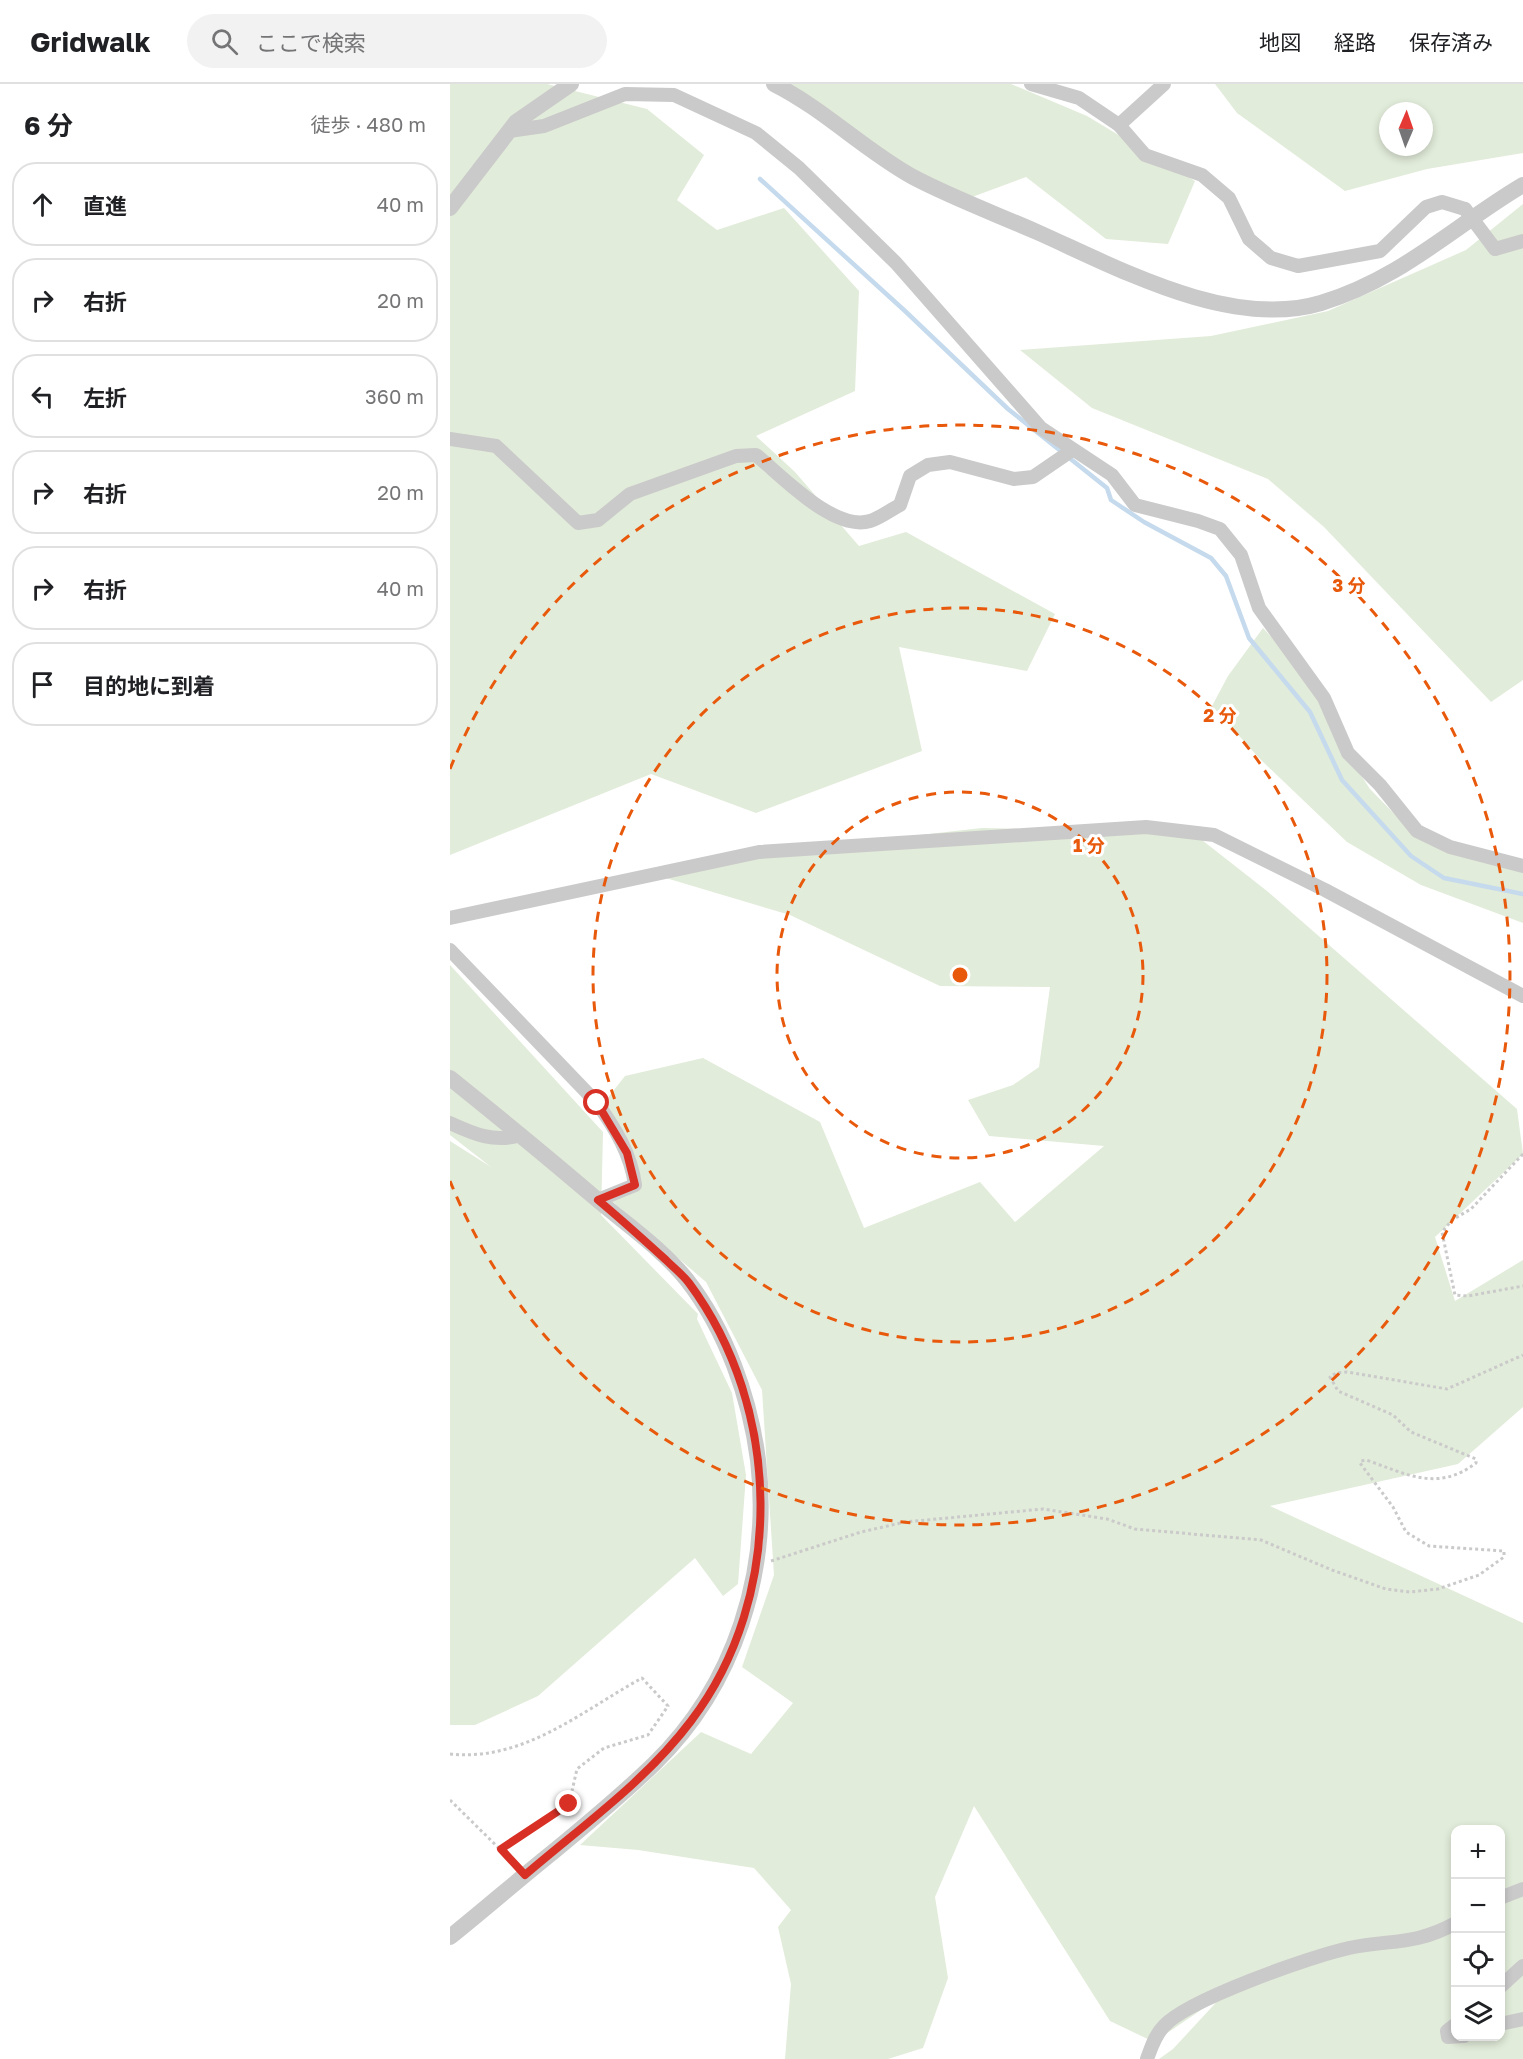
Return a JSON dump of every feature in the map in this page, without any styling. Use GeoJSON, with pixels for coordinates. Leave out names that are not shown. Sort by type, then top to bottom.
{"type":"FeatureCollection","features":[{"type":"Feature","properties":{"kind":"street"},"geometry":{"type":"LineString","coordinates":[[450,208],[509,131],[535,107],[571,84]]}},
{"type":"Feature","properties":{"kind":"street"},"geometry":{"type":"LineString","coordinates":[[774,84],[801,98],[872,152],[933,186],[1178,292],[1238,307],[1302,307],[1359,289],[1418,259],[1496,201],[1523,185]]}},
{"type":"Feature","properties":{"kind":"street"},"geometry":{"type":"LineString","coordinates":[[1031,84],[1079,98],[1119,125],[1145,155],[1202,175],[1229,198],[1249,239],[1271,258],[1298,266],[1380,251],[1425,207],[1442,202],[1465,209],[1495,249],[1523,241]]}},
{"type":"Feature","properties":{"kind":"street"},"geometry":{"type":"LineString","coordinates":[[1119,125],[1164,84]]}},
{"type":"Feature","properties":{"kind":"street"},"geometry":{"type":"LineString","coordinates":[[509,131],[544,126],[625,94],[674,95],[756,133],[799,168],[896,263],[1012,399],[1041,428],[1071,452],[1112,476],[1135,505],[1220,529],[1241,555],[1259,608],[1324,698],[1348,753],[1380,785],[1417,831],[1450,847],[1523,866]]}},
{"type":"Feature","properties":{"kind":"street"},"geometry":{"type":"LineString","coordinates":[[450,439],[496,446],[578,523],[598,520],[630,494],[736,456],[756,455],[820,508],[843,521],[869,521],[900,506],[910,476],[928,465],[951,462],[1014,479],[1033,477],[1071,452]]}},
{"type":"Feature","properties":{"kind":"street"},"geometry":{"type":"LineString","coordinates":[[450,918],[759,852],[1146,827],[1214,835],[1325,890],[1523,996]]}},
{"type":"Feature","properties":{"kind":"street"},"geometry":{"type":"LineString","coordinates":[[450,950],[597,1103],[613,1126],[627,1153],[635,1185],[598,1200]]}},
{"type":"Feature","properties":{"kind":"street"},"geometry":{"type":"LineString","coordinates":[[450,1078],[521,1135],[679,1271],[702,1302],[724,1345],[756,1438],[760,1487],[757,1566],[752,1594],[733,1648],[692,1720],[654,1764],[450,1937]]}},
{"type":"Feature","properties":{"kind":"street"},"geometry":{"type":"LineString","coordinates":[[450,1123],[482,1137],[510,1138],[521,1135]]}},
{"type":"Feature","properties":{"kind":"street"},"geometry":{"type":"LineString","coordinates":[[1505,1896],[1523,1889]]}},
{"type":"Feature","properties":{"kind":"street"},"geometry":{"type":"LineString","coordinates":[[1147,2059],[1164,2025],[1191,2008],[1226,1992],[1324,1954],[1352,1947],[1405,1942],[1434,1935],[1451,1925]]}},
{"type":"Feature","properties":{"kind":"street"},"geometry":{"type":"LineString","coordinates":[[1505,1982],[1523,1966]]}},
{"type":"Feature","properties":{"kind":"street"},"geometry":{"type":"LineString","coordinates":[[1505,2023],[1523,2019]]}},
{"type":"Feature","properties":{"kind":"street"},"geometry":{"type":"LineString","coordinates":[[1451,2027],[1446,2031],[1448,2037],[1451,2037]]}},
{"type":"Feature","properties":{"kind":"path"},"geometry":{"type":"LineString","coordinates":[[1523,1154],[1471,1209],[1452,1220],[1442,1232],[1455,1295],[1468,1296],[1523,1286]]}},
{"type":"Feature","properties":{"kind":"path"},"geometry":{"type":"LineString","coordinates":[[757,1566],[861,1532],[905,1522],[1043,1509],[1107,1519],[1135,1529],[1261,1540],[1332,1570],[1386,1589],[1410,1592],[1438,1589],[1479,1575],[1504,1557],[1504,1551],[1429,1546],[1406,1532],[1393,1508],[1360,1463],[1366,1460],[1423,1479],[1459,1473],[1476,1463],[1476,1459],[1411,1432],[1394,1415],[1338,1391],[1330,1377],[1336,1373],[1347,1372],[1448,1389],[1523,1355]]}},
{"type":"Feature","properties":{"kind":"path"},"geometry":{"type":"LineString","coordinates":[[450,1754],[464,1756],[502,1752],[537,1740],[642,1678],[668,1706],[648,1735],[604,1748],[577,1769],[569,1804],[501,1849]]}},
{"type":"Feature","properties":{"kind":"path"},"geometry":{"type":"LineString","coordinates":[[450,1800],[525,1875]]}},
{"type":"Feature","properties":{"kind":"green space"},"geometry":{"type":"Polygon","coordinates":[[[450,84],[547,84],[647,109],[704,155],[677,200],[717,230],[784,208],[859,291],[855,391],[756,436],[795,472],[859,546],[906,532],[1055,614],[1027,671],[899,647],[922,751],[756,813],[651,774],[450,855],[450,84]]]}},
{"type":"Feature","properties":{"kind":"green space"},"geometry":{"type":"Polygon","coordinates":[[[769,84],[1011,84],[1087,116],[1195,181],[1168,244],[1106,239],[1026,177],[964,200],[769,84]]]}},
{"type":"Feature","properties":{"kind":"green space"},"geometry":{"type":"Polygon","coordinates":[[[1215,84],[1523,84],[1523,153],[1427,169],[1345,191],[1237,113],[1215,84]]]}},
{"type":"Feature","properties":{"kind":"green space"},"geometry":{"type":"Polygon","coordinates":[[[1523,204],[1523,680],[1491,702],[1324,527],[1268,479],[1092,408],[1020,350],[1211,336],[1328,311],[1466,250],[1523,204]]]}},
{"type":"Feature","properties":{"kind":"green space"},"geometry":{"type":"Polygon","coordinates":[[[1263,628],[1313,682],[1341,745],[1370,789],[1418,838],[1523,866],[1523,923],[1421,885],[1347,842],[1260,759],[1212,706],[1228,676],[1263,628]]]}},
{"type":"Feature","properties":{"kind":"green space"},"geometry":{"type":"Polygon","coordinates":[[[982,828],[1193,833],[1267,891],[1517,1109],[1523,1154],[1435,1237],[1455,1301],[1523,1260],[1523,1407],[1458,1464],[1270,1506],[1523,1623],[1523,2059],[1159,2059],[1173,2049],[1223,1995],[1154,2042],[1110,2021],[974,1806],[935,1897],[948,1978],[923,2048],[888,2059],[785,2059],[791,1984],[778,1927],[791,1910],[754,1868],[638,1850],[580,1845],[701,1732],[751,1754],[793,1703],[742,1667],[774,1575],[762,1390],[706,1282],[607,1197],[635,1185],[603,1104],[625,1076],[703,1058],[820,1122],[864,1228],[980,1182],[1015,1222],[1104,1146],[989,1136],[968,1100],[1013,1085],[1039,1067],[1050,987],[940,986],[790,915],[649,873],[794,849],[982,828]]]}},
{"type":"Feature","properties":{"kind":"green space"},"geometry":{"type":"Polygon","coordinates":[[[450,965],[603,1132],[601,1215],[698,1314],[697,1319],[732,1393],[746,1475],[738,1584],[723,1596],[695,1558],[538,1696],[475,1725],[450,1725],[450,1141],[491,1167],[450,1135],[450,965]]]}},
{"type":"Feature","properties":{"kind":"waterway"},"geometry":{"type":"LineString","coordinates":[[760,179],[905,311],[1008,409],[1107,488],[1111,500],[1144,522],[1211,558],[1226,576],[1249,638],[1310,712],[1342,780],[1411,856],[1444,878],[1523,894]]}},
{"type":"Feature","properties":{"kind":"route"},"geometry":{"type":"LineString","coordinates":[[569,1804],[501,1849],[525,1875],[654,1764],[676,1740],[702,1705],[733,1648],[752,1594],[757,1566],[760,1512],[756,1438],[735,1369],[702,1302],[679,1271],[665,1260],[649,1242],[598,1200],[635,1185],[627,1153],[613,1126],[597,1103]]}}]}
